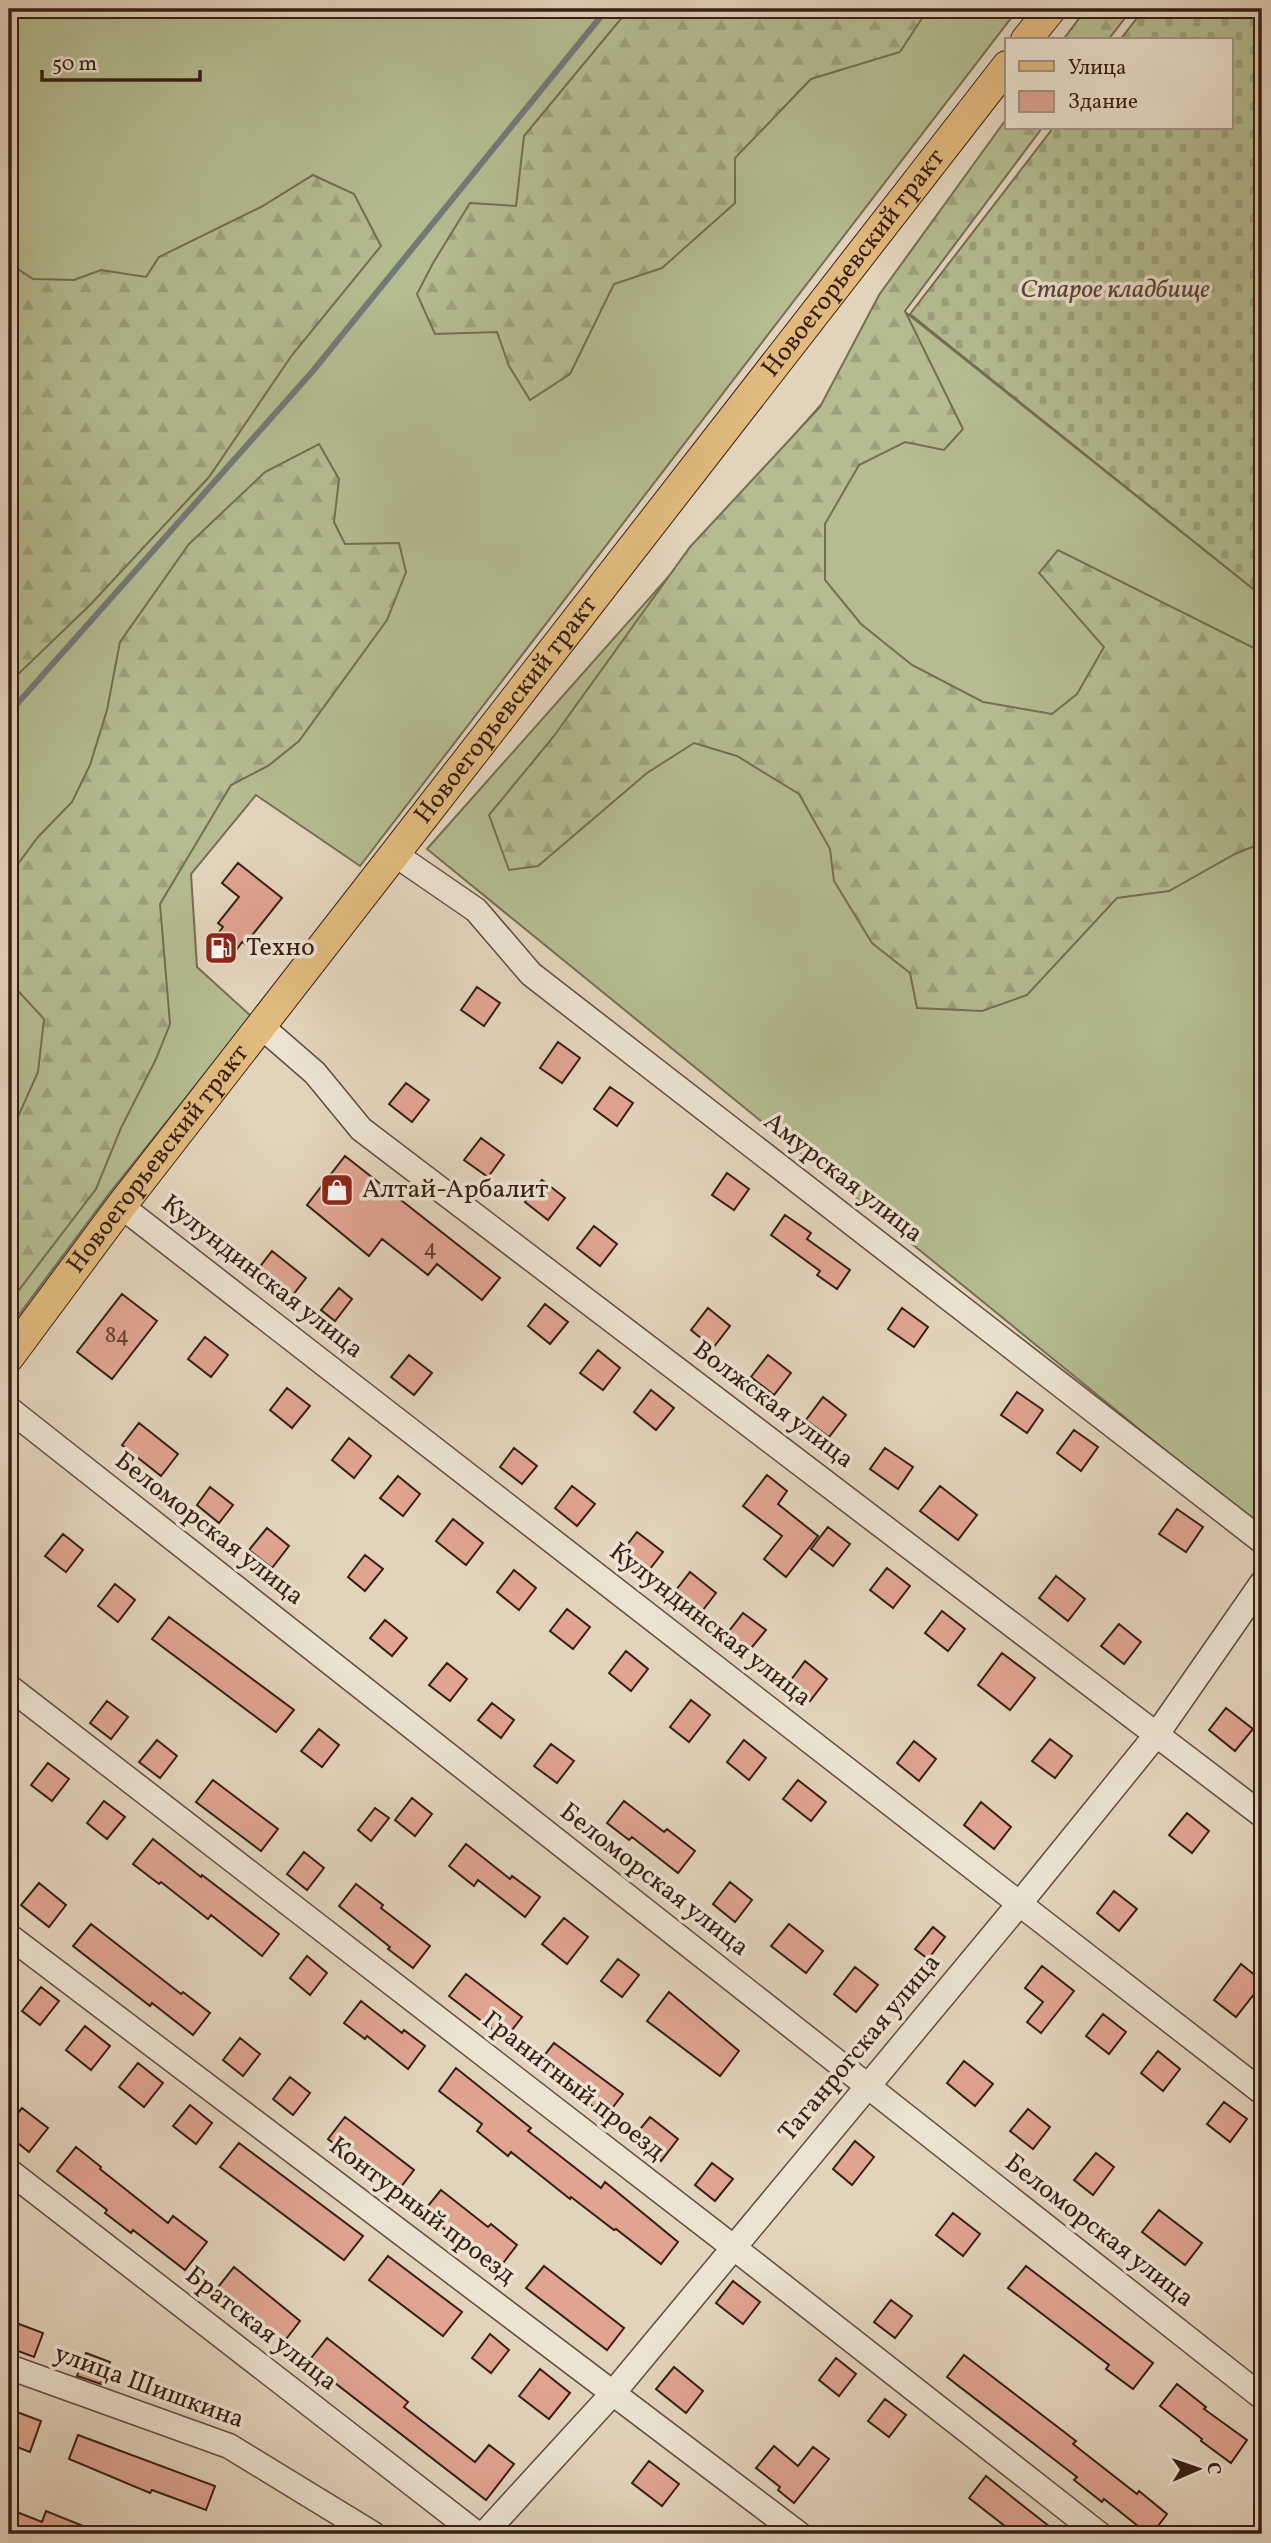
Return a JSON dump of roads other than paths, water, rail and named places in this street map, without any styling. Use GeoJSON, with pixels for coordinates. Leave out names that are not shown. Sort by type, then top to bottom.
{"type":"FeatureCollection","features":[{"type":"Feature","properties":{"kind":"main road"},"geometry":{"type":"LineString","coordinates":[[1028,38],[1051,9]]}},
{"type":"Feature","properties":{"kind":"main road","name":"Новоегорьевский тракт"},"geometry":{"type":"LineString","coordinates":[[9,1357],[121,1206],[1005,69]]}},
{"type":"Feature","properties":{"kind":"street","name":"Амурская улица"},"geometry":{"type":"LineString","coordinates":[[396,855],[476,910],[531,974],[1262,1541]]}},
{"type":"Feature","properties":{"kind":"street","name":"Волжская улица"},"geometry":{"type":"LineString","coordinates":[[262,1027],[315,1073],[361,1129],[1262,1815]]}},
{"type":"Feature","properties":{"kind":"street","name":"Кулундинская улица"},"geometry":{"type":"LineString","coordinates":[[121,1206],[1262,2092]]}},
{"type":"Feature","properties":{"kind":"street","name":"Беломорская улица"},"geometry":{"type":"LineString","coordinates":[[9,1409],[1262,2397]]}},
{"type":"Feature","properties":{"kind":"street","name":"Таганрогская улица"},"geometry":{"type":"LineString","coordinates":[[484,2534],[613,2393],[1020,1903],[1157,1734],[1262,1583]]}},
{"type":"Feature","properties":{"kind":"street","name":"Гранитный проезд"},"geometry":{"type":"LineString","coordinates":[[9,1687],[1099,2534]]}},
{"type":"Feature","properties":{"kind":"street","name":"Контурный проезд"},"geometry":{"type":"LineString","coordinates":[[9,1936],[799,2534]]}},
{"type":"Feature","properties":{"kind":"street","name":"Братская улица"},"geometry":{"type":"LineString","coordinates":[[9,2171],[477,2534]]}},
{"type":"Feature","properties":{"kind":"street","name":"улица Шишкина"},"geometry":{"type":"LineString","coordinates":[[9,2367],[229,2446],[373,2534]]}},
{"type":"Feature","properties":{"kind":"waterway"},"geometry":{"type":"LineString","coordinates":[[9,713],[312,372],[607,9]]}},
{"type":"Feature","properties":{"kind":"place","name":"Техно"},"geometry":{"type":"Point","coordinates":[221,948]}},
{"type":"Feature","properties":{"kind":"place","name":"Алтай-Арбалит"},"geometry":{"type":"Point","coordinates":[337,1190]}},
{"type":"Feature","properties":{"kind":"park label","name":"Старое кладбище"},"geometry":{"type":"Point","coordinates":[1115,290]}}]}
